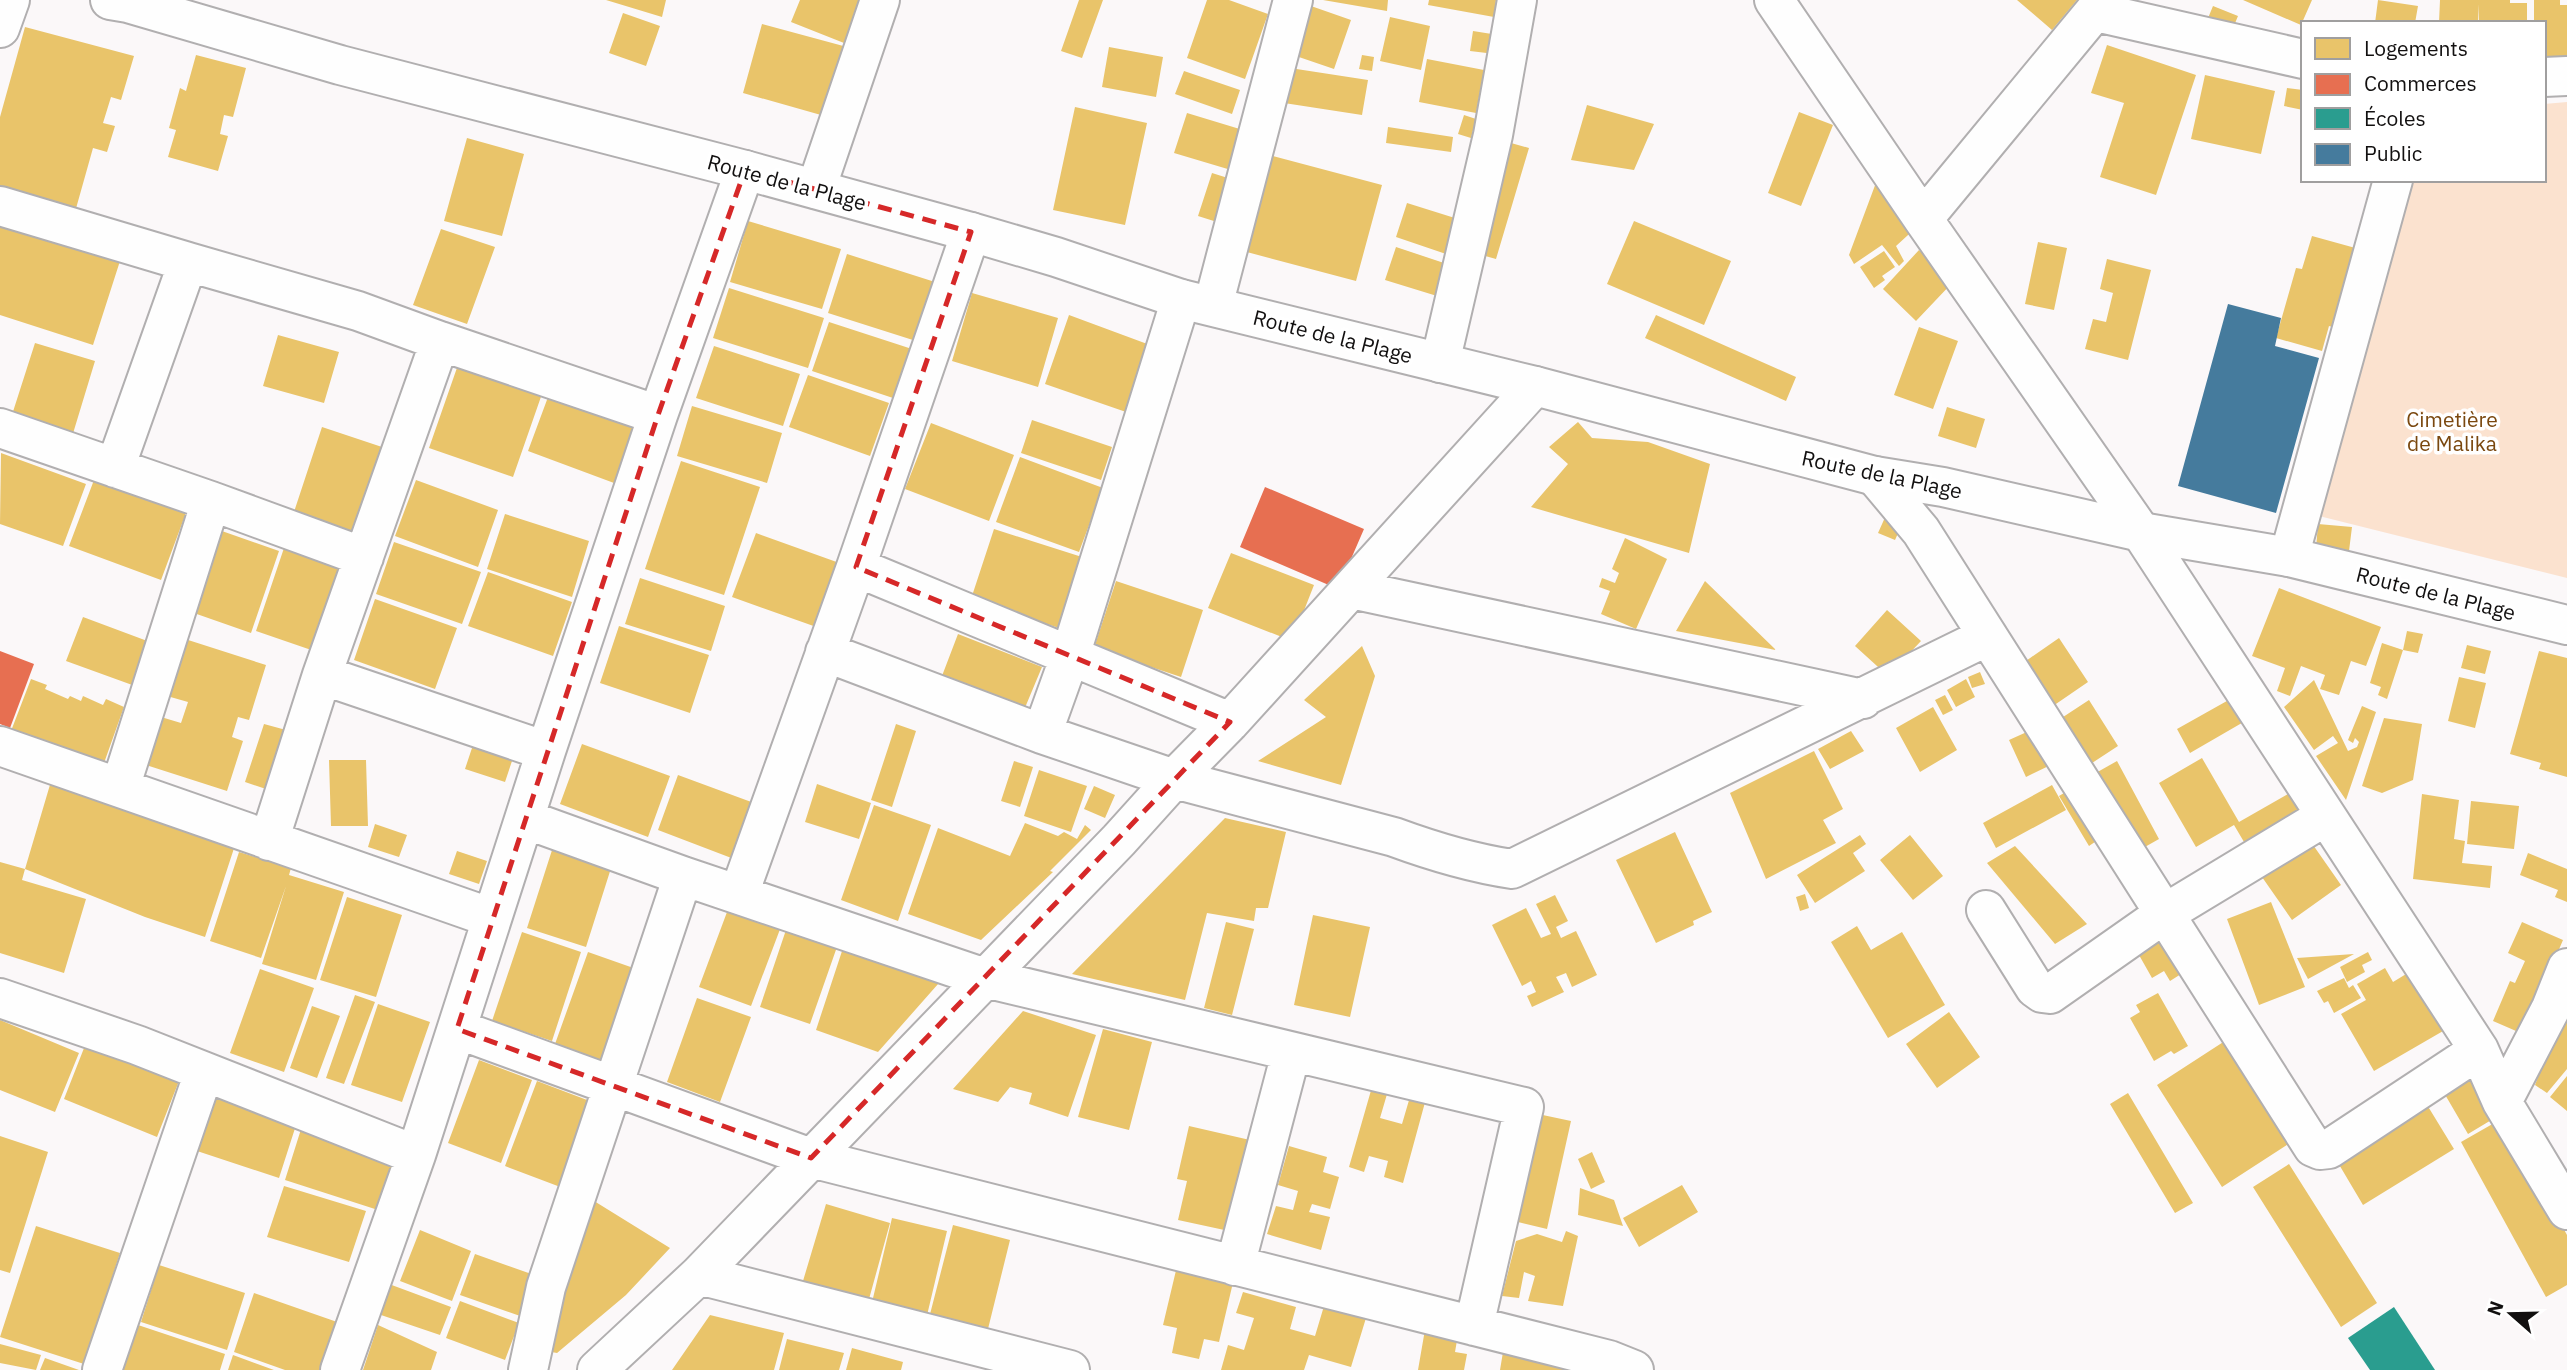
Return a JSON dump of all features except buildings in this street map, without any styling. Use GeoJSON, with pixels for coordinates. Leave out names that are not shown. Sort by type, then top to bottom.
{"type":"FeatureCollection","features":[{"type":"Feature","properties":{"kind":"street"},"geometry":{"type":"LineString","coordinates":[[0,28],[10,0]]}},
{"type":"Feature","properties":{"kind":"street"},"geometry":{"type":"LineString","coordinates":[[816,189],[880,0]]}},
{"type":"Feature","properties":{"kind":"street"},"geometry":{"type":"LineString","coordinates":[[1042,734],[1197,303],[1293,0]]}},
{"type":"Feature","properties":{"kind":"street"},"geometry":{"type":"LineString","coordinates":[[1440,363],[1493,135],[1517,0]]}},
{"type":"Feature","properties":{"kind":"street"},"geometry":{"type":"LineString","coordinates":[[1774,0],[2141,533],[2479,1050],[2502,1102],[2567,1210]]}},
{"type":"Feature","properties":{"kind":"street","name":"Route de la Plage"},"geometry":{"type":"LineString","coordinates":[[122,1],[340,65],[745,170],[971,232],[1197,303],[1535,386],[1875,476],[1943,487],[2141,533],[2289,557],[2567,625]]}},
{"type":"Feature","properties":{"kind":"street"},"geometry":{"type":"LineString","coordinates":[[1923,219],[2100,6],[2301,59]]}},
{"type":"Feature","properties":{"kind":"street"},"geometry":{"type":"LineString","coordinates":[[2546,77],[2567,76]]}},
{"type":"Feature","properties":{"kind":"street"},"geometry":{"type":"LineString","coordinates":[[340,1370],[416,1155],[657,415],[745,170]]}},
{"type":"Feature","properties":{"kind":"street"},"geometry":{"type":"LineString","coordinates":[[2289,557],[2392,182]]}},
{"type":"Feature","properties":{"kind":"street"},"geometry":{"type":"LineString","coordinates":[[0,206],[358,312],[657,415]]}},
{"type":"Feature","properties":{"kind":"street"},"geometry":{"type":"LineString","coordinates":[[739,894],[856,567],[971,232]]}},
{"type":"Feature","properties":{"kind":"street"},"geometry":{"type":"LineString","coordinates":[[116,468],[188,262]]}},
{"type":"Feature","properties":{"kind":"street"},"geometry":{"type":"LineString","coordinates":[[269,841],[322,675],[440,341]]}},
{"type":"Feature","properties":{"kind":"street"},"geometry":{"type":"LineString","coordinates":[[597,1370],[699,1275],[1119,840],[1230,722],[1535,386]]}},
{"type":"Feature","properties":{"kind":"street"},"geometry":{"type":"LineString","coordinates":[[2,434],[211,500],[363,557]]}},
{"type":"Feature","properties":{"kind":"street"},"geometry":{"type":"LineString","coordinates":[[1875,476],[1920,531],[2313,1147],[2320,1150],[2329,1149],[2479,1050]]}},
{"type":"Feature","properties":{"kind":"street"},"geometry":{"type":"LineString","coordinates":[[120,788],[211,500]]}},
{"type":"Feature","properties":{"kind":"street"},"geometry":{"type":"LineString","coordinates":[[856,567],[1230,722]]}},
{"type":"Feature","properties":{"kind":"street"},"geometry":{"type":"LineString","coordinates":[[1351,589],[1863,699]]}},
{"type":"Feature","properties":{"kind":"street"},"geometry":{"type":"LineString","coordinates":[[825,652],[1042,734],[1174,779],[1394,837],[1457,857],[1512,869],[1988,636]]}},
{"type":"Feature","properties":{"kind":"street"},"geometry":{"type":"LineString","coordinates":[[322,675],[546,751]]}},
{"type":"Feature","properties":{"kind":"street"},"geometry":{"type":"LineString","coordinates":[[0,746],[492,918]]}},
{"type":"Feature","properties":{"kind":"street"},"geometry":{"type":"LineString","coordinates":[[1986,910],[2035,988],[2050,994],[2164,914],[2326,816]]}},
{"type":"Feature","properties":{"kind":"street"},"geometry":{"type":"LineString","coordinates":[[525,819],[683,876],[985,978],[1524,1107],[1474,1326]]}},
{"type":"Feature","properties":{"kind":"street"},"geometry":{"type":"LineString","coordinates":[[528,1370],[546,1287],[683,876]]}},
{"type":"Feature","properties":{"kind":"street"},"geometry":{"type":"LineString","coordinates":[[2502,1102],[2551,1008],[2567,968]]}},
{"type":"Feature","properties":{"kind":"street"},"geometry":{"type":"LineString","coordinates":[[0,998],[137,1045],[416,1155]]}},
{"type":"Feature","properties":{"kind":"street"},"geometry":{"type":"LineString","coordinates":[[457,1029],[811,1158],[1609,1360],[1634,1370]]}},
{"type":"Feature","properties":{"kind":"street"},"geometry":{"type":"LineString","coordinates":[[1235,1266],[1291,1053]]}},
{"type":"Feature","properties":{"kind":"street"},"geometry":{"type":"LineString","coordinates":[[102,1370],[204,1072]]}},
{"type":"Feature","properties":{"kind":"street"},"geometry":{"type":"LineString","coordinates":[[699,1275],[1070,1370]]}},
{"type":"Feature","properties":{"kind":"highlighted area"},"geometry":{"type":"Polygon","coordinates":[[[745,170],[971,232],[856,567],[1230,722],[811,1158],[457,1029],[658,415],[745,170]]]}},
{"type":"Feature","properties":{"kind":"green space","name":"Cimetière de Malika"},"geometry":{"type":"Polygon","coordinates":[[[2567,102],[2567,578],[2311,514],[2402,182],[2546,182],[2546,104],[2567,102]]]}}]}
